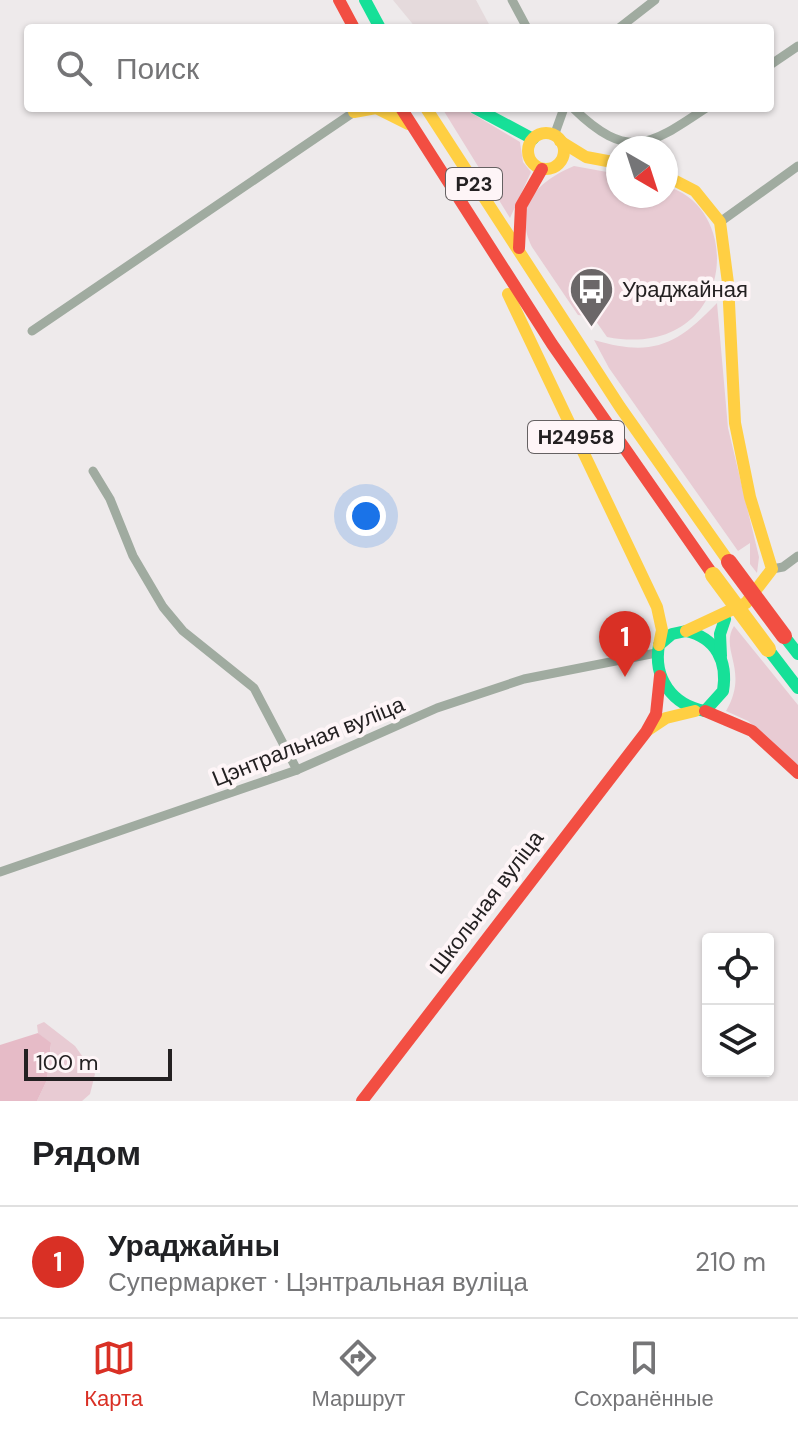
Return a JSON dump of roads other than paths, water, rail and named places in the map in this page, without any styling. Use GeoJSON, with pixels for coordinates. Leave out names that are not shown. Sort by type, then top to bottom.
{"type":"FeatureCollection","features":[{"type":"Feature","properties":{"kind":"main road"},"geometry":{"type":"LineString","coordinates":[[339,0],[352,24]]}},
{"type":"Feature","properties":{"kind":"main road"},"geometry":{"type":"LineString","coordinates":[[387,112],[418,135]]}},
{"type":"Feature","properties":{"kind":"main road","name":"Р23"},"geometry":{"type":"LineString","coordinates":[[404,112],[477,232],[591,405],[798,688]]}},
{"type":"Feature","properties":{"kind":"main road","name":"Р23"},"geometry":{"type":"LineString","coordinates":[[429,112],[521,257],[729,562],[798,654]]}},
{"type":"Feature","properties":{"kind":"main road"},"geometry":{"type":"LineString","coordinates":[[482,112],[533,139]]}},
{"type":"Feature","properties":{"kind":"main road"},"geometry":{"type":"LineString","coordinates":[[542,169],[533,163],[528,154],[533,139],[544,134],[557,138],[586,157],[606,161]]}},
{"type":"Feature","properties":{"kind":"main road"},"geometry":{"type":"LineString","coordinates":[[557,138],[563,152],[559,163]]}},
{"type":"Feature","properties":{"kind":"main road"},"geometry":{"type":"LineString","coordinates":[[521,257],[517,216],[532,181],[542,169],[586,157]]}},
{"type":"Feature","properties":{"kind":"main road"},"geometry":{"type":"LineString","coordinates":[[658,649],[672,634],[725,619],[757,594],[772,569],[750,497],[735,423],[728,283],[720,222],[695,191],[678,182]]}},
{"type":"Feature","properties":{"kind":"main road","name":"Н24958"},"geometry":{"type":"LineString","coordinates":[[477,232],[657,607],[662,630],[658,649],[660,676],[656,714],[646,732]]}},
{"type":"Feature","properties":{"kind":"main road"},"geometry":{"type":"LineString","coordinates":[[722,663],[720,634],[725,619]]}},
{"type":"Feature","properties":{"kind":"main road"},"geometry":{"type":"LineString","coordinates":[[686,631],[699,632],[707,637],[726,674],[723,694],[700,711]]}},
{"type":"Feature","properties":{"kind":"main road"},"geometry":{"type":"LineString","coordinates":[[660,676],[679,701],[752,731],[798,773]]}},
{"type":"Feature","properties":{"kind":"main road","name":"Н24958"},"geometry":{"type":"LineString","coordinates":[[646,732],[666,718],[700,711]]}},
{"type":"Feature","properties":{"kind":"main road","name":"Школьная вуліца"},"geometry":{"type":"LineString","coordinates":[[362,1101],[646,732]]}},
{"type":"Feature","properties":{"kind":"street"},"geometry":{"type":"LineString","coordinates":[[512,0],[525,24]]}},
{"type":"Feature","properties":{"kind":"street"},"geometry":{"type":"LineString","coordinates":[[624,24],[655,0]]}},
{"type":"Feature","properties":{"kind":"street"},"geometry":{"type":"LineString","coordinates":[[774,62],[798,46]]}},
{"type":"Feature","properties":{"kind":"street"},"geometry":{"type":"LineString","coordinates":[[32,331],[352,112]]}},
{"type":"Feature","properties":{"kind":"street"},"geometry":{"type":"LineString","coordinates":[[557,138],[563,112]]}},
{"type":"Feature","properties":{"kind":"street"},"geometry":{"type":"LineString","coordinates":[[578,112],[602,131],[628,143],[643,144],[657,140],[700,112]]}},
{"type":"Feature","properties":{"kind":"street"},"geometry":{"type":"LineString","coordinates":[[720,222],[798,166]]}},
{"type":"Feature","properties":{"kind":"street"},"geometry":{"type":"LineString","coordinates":[[93,471],[110,499],[139,567],[163,607],[183,631],[254,688],[297,770]]}},
{"type":"Feature","properties":{"kind":"street"},"geometry":{"type":"LineString","coordinates":[[772,569],[783,567],[798,556]]}},
{"type":"Feature","properties":{"kind":"street","name":"Цэнтральная вуліца"},"geometry":{"type":"LineString","coordinates":[[0,872],[297,770],[437,708],[524,679],[658,649]]}},
{"type":"Feature","properties":{"kind":"place","name":"Ураджайная"},"geometry":{"type":"Point","coordinates":[591,328]}},
{"type":"Feature","properties":{"kind":"place","name":"Ураджайны"},"geometry":{"type":"Point","coordinates":[625,677]}}]}
